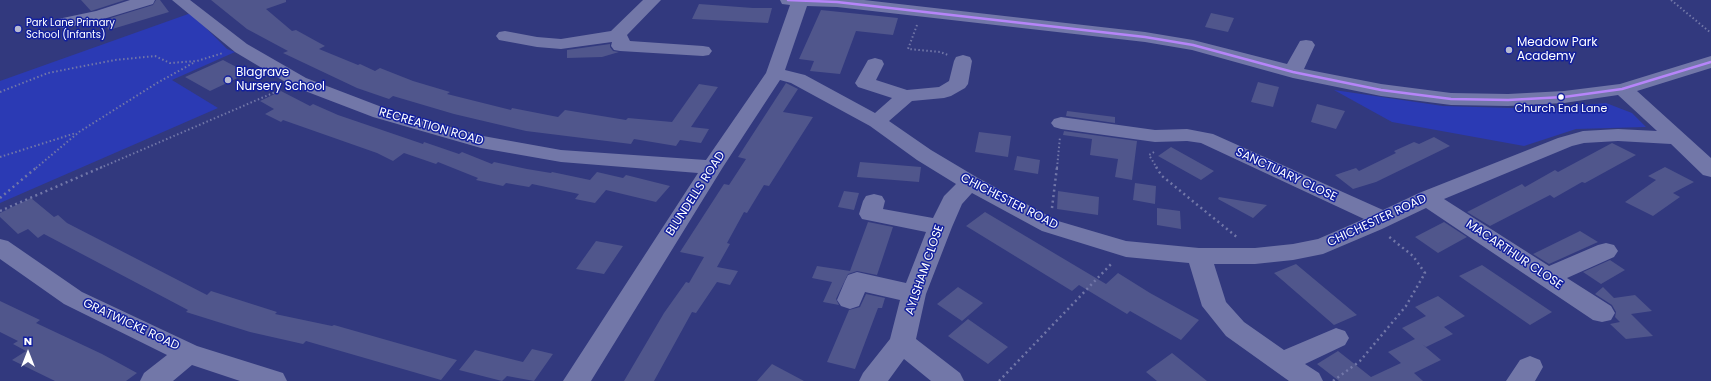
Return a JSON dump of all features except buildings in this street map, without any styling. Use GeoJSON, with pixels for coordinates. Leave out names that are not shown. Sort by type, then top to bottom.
{"type":"FeatureCollection","features":[{"type":"Feature","properties":{"kind":"street"},"geometry":{"type":"LineString","coordinates":[[64,23],[100,15],[147,0]]}},
{"type":"Feature","properties":{"kind":"street","name":"RECREATION ROAD"},"geometry":{"type":"LineString","coordinates":[[180,0],[241,48],[299,82],[380,114],[481,142],[560,156],[712,167]]}},
{"type":"Feature","properties":{"kind":"street"},"geometry":{"type":"LineString","coordinates":[[618,41],[653,0]]}},
{"type":"Feature","properties":{"kind":"street"},"geometry":{"type":"LineString","coordinates":[[794,0],[837,2],[1145,37],[1193,45],[1292,72],[1380,90],[1451,99],[1508,100],[1564,97],[1622,89],[1711,62]]}},
{"type":"Feature","properties":{"kind":"street","name":"BLUNDELLS ROAD"},"geometry":{"type":"LineString","coordinates":[[577,381],[712,167],[775,73],[794,0]]}},
{"type":"Feature","properties":{"kind":"street"},"geometry":{"type":"LineString","coordinates":[[505,36],[551,44],[587,40],[618,41],[702,51]]}},
{"type":"Feature","properties":{"kind":"street"},"geometry":{"type":"LineString","coordinates":[[1292,72],[1306,44]]}},
{"type":"Feature","properties":{"kind":"street"},"geometry":{"type":"LineString","coordinates":[[875,64],[865,83],[906,96],[944,92],[958,84],[963,62]]}},
{"type":"Feature","properties":{"kind":"street","name":"CHICHESTER ROAD"},"geometry":{"type":"LineString","coordinates":[[775,73],[798,79],[877,122],[924,155],[970,184],[1050,226],[1126,249],[1199,256],[1255,256],[1292,252],[1323,246],[1481,174],[1577,139],[1618,135],[1677,138]]}},
{"type":"Feature","properties":{"kind":"street"},"geometry":{"type":"LineString","coordinates":[[1622,89],[1634,98],[1711,170]]}},
{"type":"Feature","properties":{"kind":"street"},"geometry":{"type":"LineString","coordinates":[[877,122],[906,96]]}},
{"type":"Feature","properties":{"kind":"street","name":"SANCTUARY CLOSE"},"geometry":{"type":"LineString","coordinates":[[1061,123],[1155,136],[1187,135],[1206,138],[1378,222]]}},
{"type":"Feature","properties":{"kind":"street","name":"AYLSHAM CLOSE"},"geometry":{"type":"LineString","coordinates":[[873,381],[902,342],[914,294],[940,226],[952,201],[970,184]]}},
{"type":"Feature","properties":{"kind":"street","name":"MACARTHUR CLOSE"},"geometry":{"type":"LineString","coordinates":[[1427,198],[1602,313]]}},
{"type":"Feature","properties":{"kind":"street"},"geometry":{"type":"LineString","coordinates":[[874,202],[870,214],[940,226]]}},
{"type":"Feature","properties":{"kind":"street","name":"GRATWICKE ROAD"},"geometry":{"type":"LineString","coordinates":[[0,247],[73,298],[188,352],[272,381]]}},
{"type":"Feature","properties":{"kind":"street"},"geometry":{"type":"LineString","coordinates":[[1546,277],[1606,251]]}},
{"type":"Feature","properties":{"kind":"street"},"geometry":{"type":"LineString","coordinates":[[1199,256],[1215,306],[1235,329],[1309,381]]}},
{"type":"Feature","properties":{"kind":"street"},"geometry":{"type":"LineString","coordinates":[[850,300],[857,281],[914,294]]}},
{"type":"Feature","properties":{"kind":"street"},"geometry":{"type":"LineString","coordinates":[[1283,362],[1336,338]]}},
{"type":"Feature","properties":{"kind":"street"},"geometry":{"type":"LineString","coordinates":[[902,342],[950,381]]}},
{"type":"Feature","properties":{"kind":"street"},"geometry":{"type":"LineString","coordinates":[[154,381],[188,352]]}},
{"type":"Feature","properties":{"kind":"path"},"geometry":{"type":"LineString","coordinates":[[1671,0],[1711,33]]}},
{"type":"Feature","properties":{"kind":"path"},"geometry":{"type":"LineString","coordinates":[[922,12],[908,48],[940,52],[963,62]]}},
{"type":"Feature","properties":{"kind":"path"},"geometry":{"type":"LineString","coordinates":[[0,198],[78,132],[157,83],[197,61],[241,48]]}},
{"type":"Feature","properties":{"kind":"path"},"geometry":{"type":"LineString","coordinates":[[0,92],[48,73],[115,60],[155,56],[170,62],[197,61]]}},
{"type":"Feature","properties":{"kind":"path"},"geometry":{"type":"LineString","coordinates":[[0,211],[299,82]]}},
{"type":"Feature","properties":{"kind":"path"},"geometry":{"type":"LineString","coordinates":[[1050,226],[1061,123]]}},
{"type":"Feature","properties":{"kind":"path"},"geometry":{"type":"LineString","coordinates":[[0,157],[78,132]]}},
{"type":"Feature","properties":{"kind":"path"},"geometry":{"type":"LineString","coordinates":[[1155,136],[1154,152],[1149,155],[1162,176],[1226,226],[1255,256]]}},
{"type":"Feature","properties":{"kind":"path"},"geometry":{"type":"LineString","coordinates":[[1333,381],[1360,361],[1406,306],[1425,273],[1413,256],[1378,222]]}},
{"type":"Feature","properties":{"kind":"path"},"geometry":{"type":"LineString","coordinates":[[999,381],[1126,249]]}},
{"type":"Feature","properties":{"kind":"shaded area"},"geometry":{"type":"Polygon","coordinates":[[[191,13],[227,49],[235,52],[172,80],[218,108],[0,203],[0,81],[191,13]]]}},
{"type":"Feature","properties":{"kind":"shaded area"},"geometry":{"type":"Polygon","coordinates":[[[1334,90],[1443,106],[1545,109],[1606,103],[1632,113],[1646,127],[1576,129],[1524,146],[1392,122],[1334,90]]]}},
{"type":"Feature","properties":{"kind":"transit line"},"geometry":{"type":"LineString","coordinates":[[788,0],[837,2],[1145,37],[1193,45],[1293,72],[1381,90],[1451,99],[1508,100],[1564,97],[1622,89],[1711,62]]}},
{"type":"Feature","properties":{"kind":"place","name":"Park Lane Primary School (Infants)"},"geometry":{"type":"Point","coordinates":[18,29]}},
{"type":"Feature","properties":{"kind":"place","name":"Meadow Park Academy"},"geometry":{"type":"Point","coordinates":[1509,50]}},
{"type":"Feature","properties":{"kind":"place","name":"Blagrave Nursery School"},"geometry":{"type":"Point","coordinates":[228,80]}},
{"type":"Feature","properties":{"kind":"place","name":"Church End Lane"},"geometry":{"type":"Point","coordinates":[1561,97]}}]}
